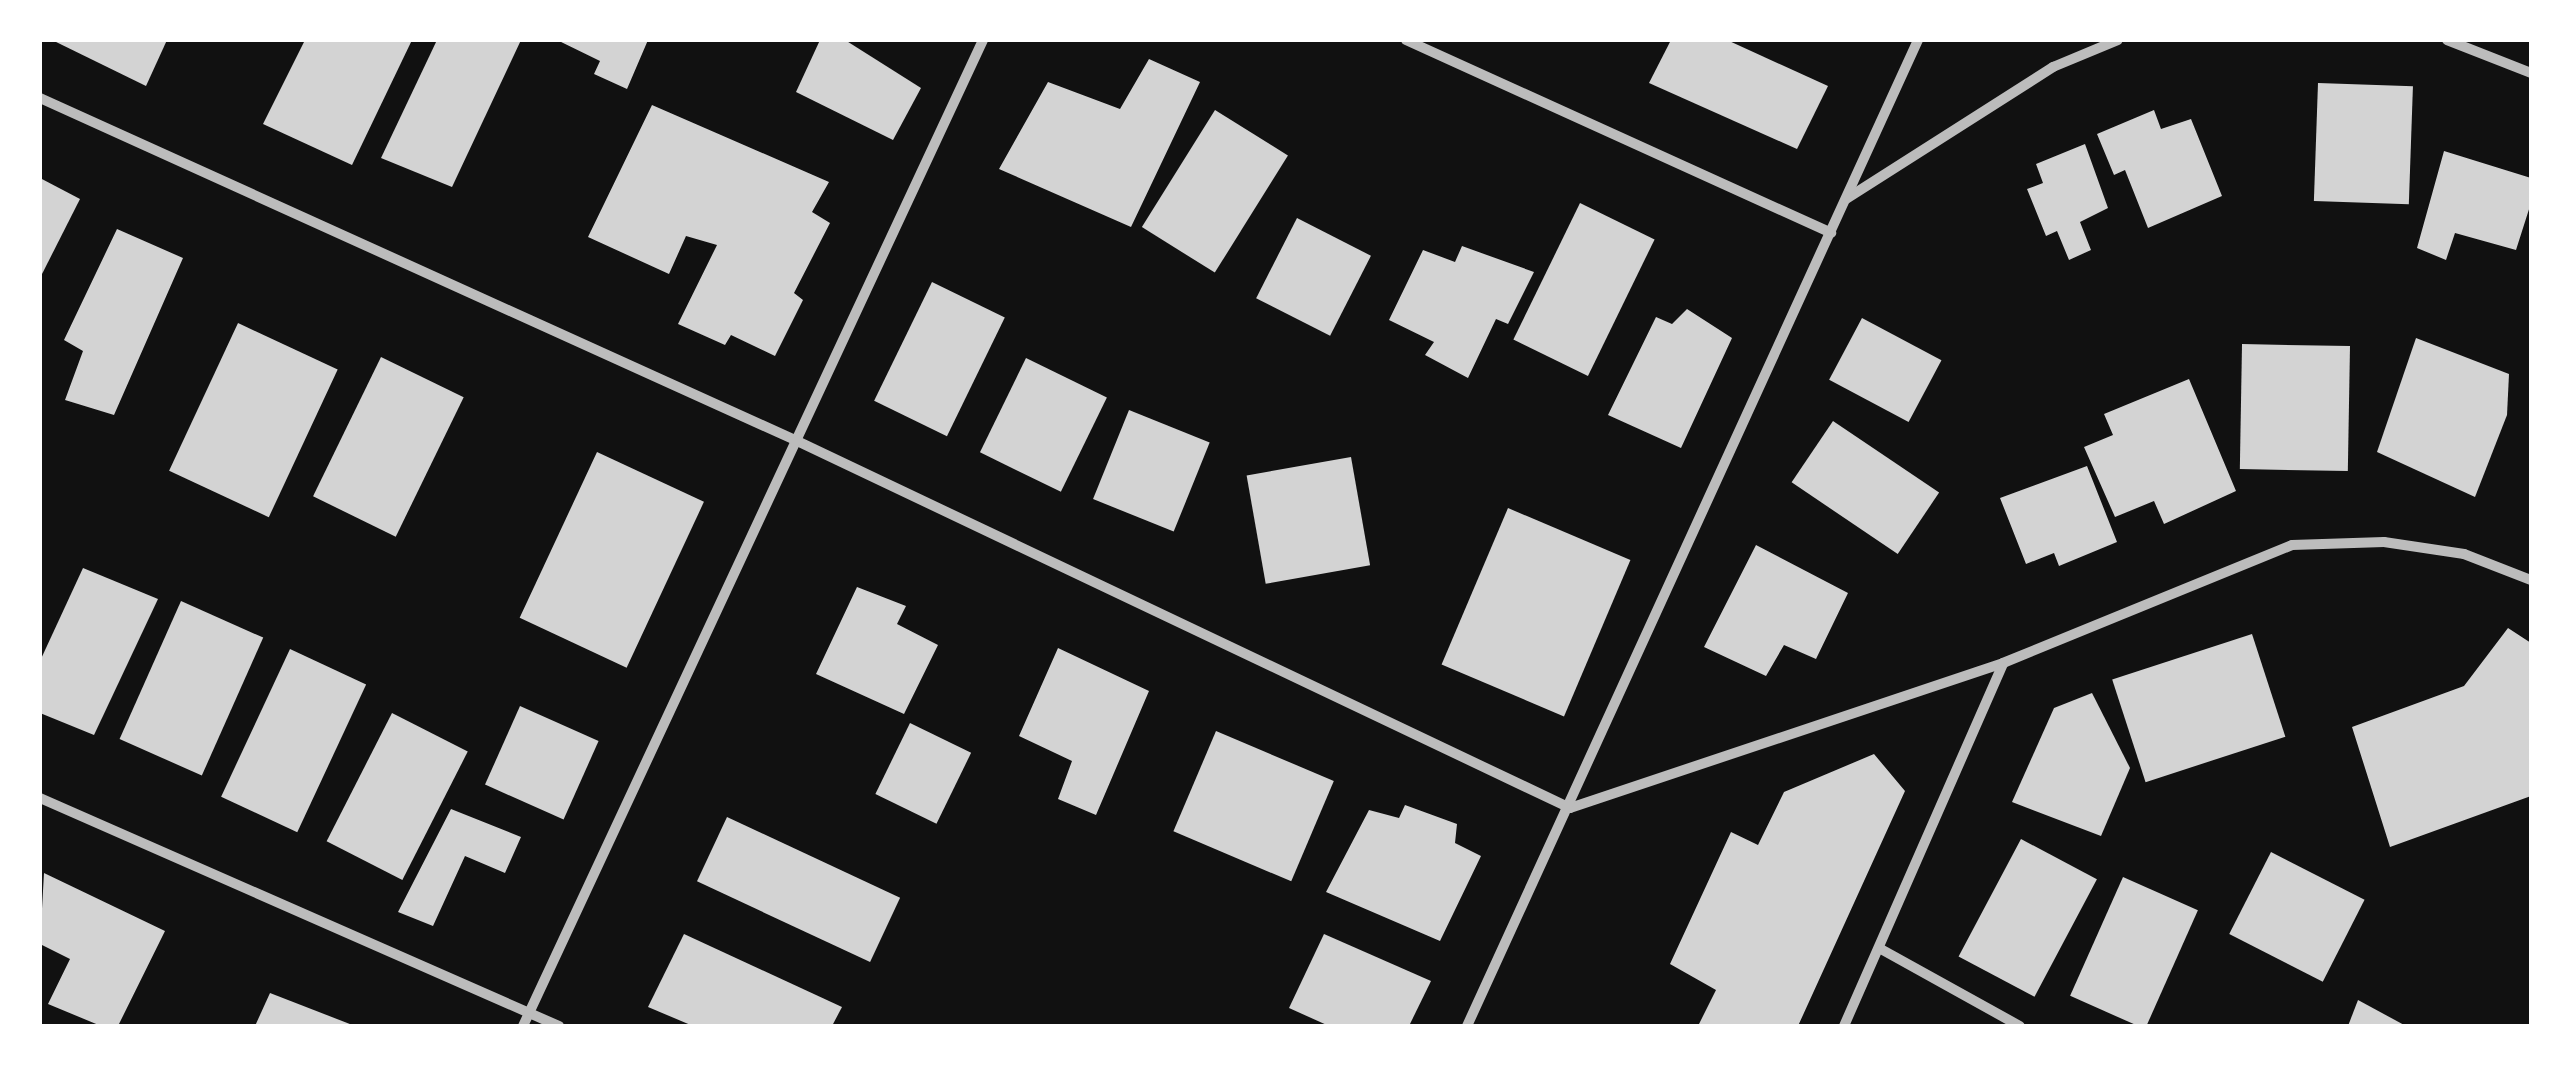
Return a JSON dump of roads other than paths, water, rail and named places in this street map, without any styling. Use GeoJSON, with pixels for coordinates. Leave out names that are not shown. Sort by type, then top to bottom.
{"type":"FeatureCollection","features":[{"type":"Feature","properties":{"kind":"street"},"geometry":{"type":"LineString","coordinates":[[523,1026],[983,40]]}},
{"type":"Feature","properties":{"kind":"street"},"geometry":{"type":"LineString","coordinates":[[1406,40],[1831,233]]}},
{"type":"Feature","properties":{"kind":"street"},"geometry":{"type":"LineString","coordinates":[[1467,1026],[1918,40]]}},
{"type":"Feature","properties":{"kind":"street"},"geometry":{"type":"LineString","coordinates":[[1845,200],[2053,67],[2118,40]]}},
{"type":"Feature","properties":{"kind":"street"},"geometry":{"type":"LineString","coordinates":[[2447,40],[2531,73]]}},
{"type":"Feature","properties":{"kind":"street"},"geometry":{"type":"LineString","coordinates":[[40,98],[796,440],[1570,808],[2003,663],[2292,545],[2400,545],[2464,554],[2531,580]]}},
{"type":"Feature","properties":{"kind":"street"},"geometry":{"type":"LineString","coordinates":[[1844,1026],[2003,663]]}},
{"type":"Feature","properties":{"kind":"street"},"geometry":{"type":"LineString","coordinates":[[40,798],[559,1026]]}},
{"type":"Feature","properties":{"kind":"street"},"geometry":{"type":"LineString","coordinates":[[1879,948],[2020,1026]]}}]}
